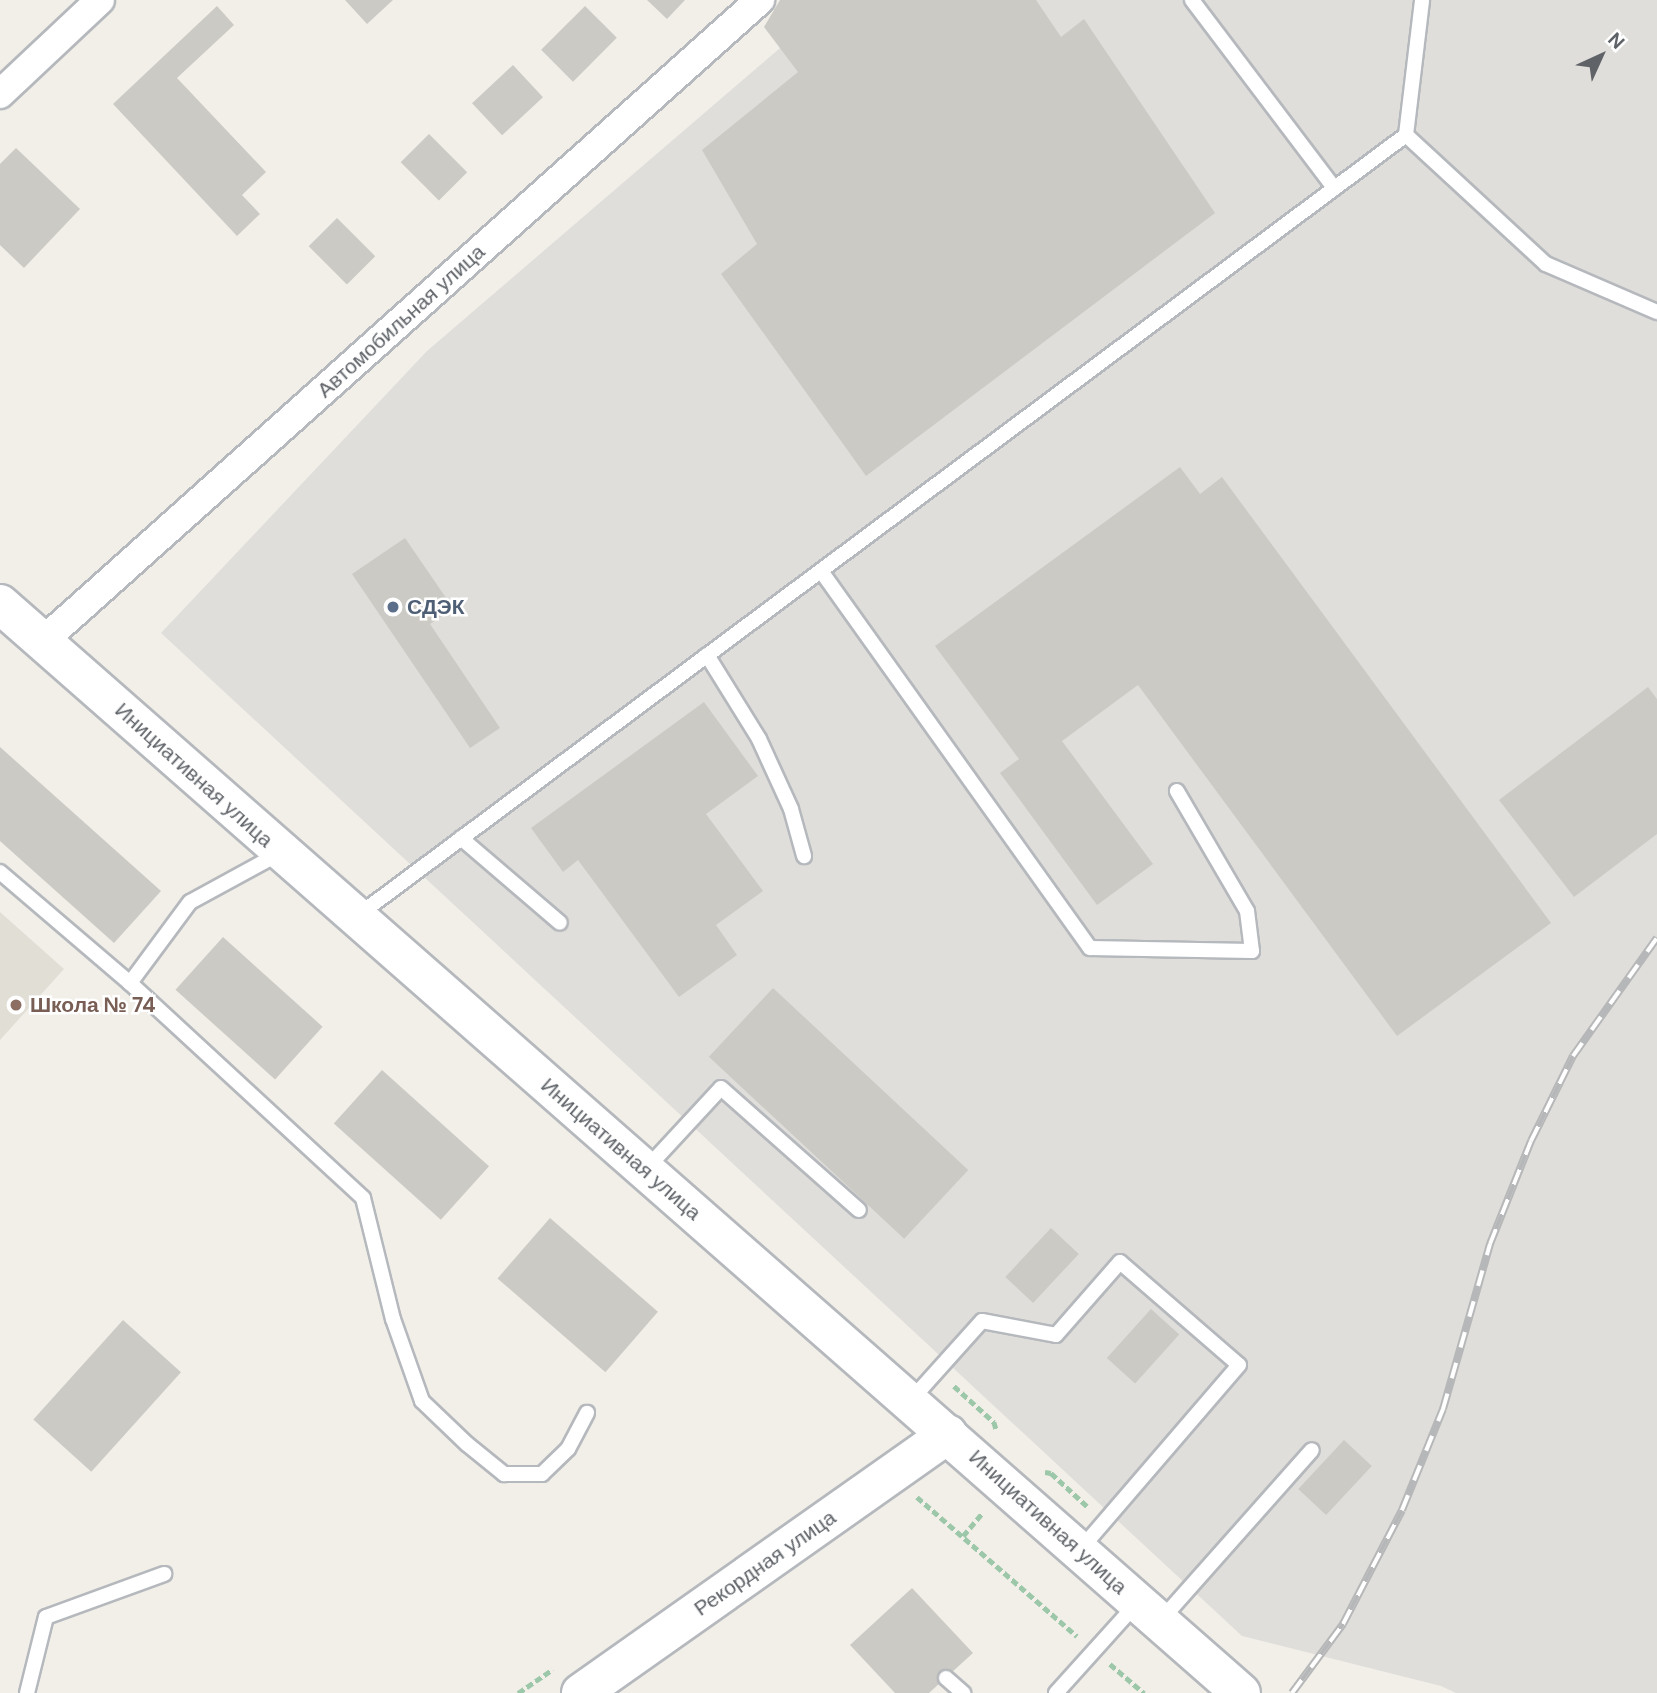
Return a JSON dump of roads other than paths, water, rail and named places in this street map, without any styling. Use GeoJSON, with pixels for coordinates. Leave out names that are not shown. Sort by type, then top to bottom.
{"type":"FeatureCollection","features":[{"type":"Feature","properties":{"kind":"main road","name":"Инициативная улица"},"geometry":{"type":"LineString","coordinates":[[0,604],[1241,1693]]}},
{"type":"Feature","properties":{"kind":"main road","name":"Рекордная улица"},"geometry":{"type":"LineString","coordinates":[[572,1677],[891,1474],[948,1434]]}},
{"type":"Feature","properties":{"kind":"street"},"geometry":{"type":"LineString","coordinates":[[0,94],[100,0]]}},
{"type":"Feature","properties":{"kind":"street","name":"Автомобильная улица"},"geometry":{"type":"LineString","coordinates":[[43,641],[760,0]]}},
{"type":"Feature","properties":{"kind":"lane"},"geometry":{"type":"LineString","coordinates":[[1192,0],[1335,188]]}},
{"type":"Feature","properties":{"kind":"lane"},"geometry":{"type":"LineString","coordinates":[[355,918],[1406,135],[1422,0]]}},
{"type":"Feature","properties":{"kind":"lane"},"geometry":{"type":"LineString","coordinates":[[1406,135],[1546,264],[1657,312]]}},
{"type":"Feature","properties":{"kind":"lane"},"geometry":{"type":"LineString","coordinates":[[821,570],[1090,948],[1252,951],[1247,911],[1177,791]]}},
{"type":"Feature","properties":{"kind":"lane"},"geometry":{"type":"LineString","coordinates":[[707,655],[759,739],[791,809],[804,856]]}},
{"type":"Feature","properties":{"kind":"lane"},"geometry":{"type":"LineString","coordinates":[[461,838],[560,923]]}},
{"type":"Feature","properties":{"kind":"lane"},"geometry":{"type":"LineString","coordinates":[[130,983],[190,902],[281,852]]}},
{"type":"Feature","properties":{"kind":"lane"},"geometry":{"type":"LineString","coordinates":[[0,872],[130,983],[363,1198],[393,1319],[422,1401],[467,1444],[504,1474],[542,1474],[568,1450],[587,1413]]}},
{"type":"Feature","properties":{"kind":"lane"},"geometry":{"type":"LineString","coordinates":[[645,1170],[721,1088],[859,1210]]}},
{"type":"Feature","properties":{"kind":"lane"},"geometry":{"type":"LineString","coordinates":[[911,1401],[982,1321],[1055,1335],[1120,1262],[1239,1365],[1080,1550]]}},
{"type":"Feature","properties":{"kind":"lane"},"geometry":{"type":"LineString","coordinates":[[1056,1693],[1094,1651],[1149,1611],[1312,1450]]}},
{"type":"Feature","properties":{"kind":"lane"},"geometry":{"type":"LineString","coordinates":[[27,1693],[46,1617],[164,1574]]}},
{"type":"Feature","properties":{"kind":"lane"},"geometry":{"type":"LineString","coordinates":[[946,1678],[963,1693]]}},
{"type":"Feature","properties":{"kind":"railway"},"geometry":{"type":"LineString","coordinates":[[1292,1693],[1343,1624],[1402,1510],[1443,1409],[1490,1244],[1531,1141],[1573,1056],[1657,938]]}},
{"type":"Feature","properties":{"kind":"place","name":"СДЭК"},"geometry":{"type":"Point","coordinates":[393,607]}},
{"type":"Feature","properties":{"kind":"place","name":"Школа № 74"},"geometry":{"type":"Point","coordinates":[16,1005]}}]}
